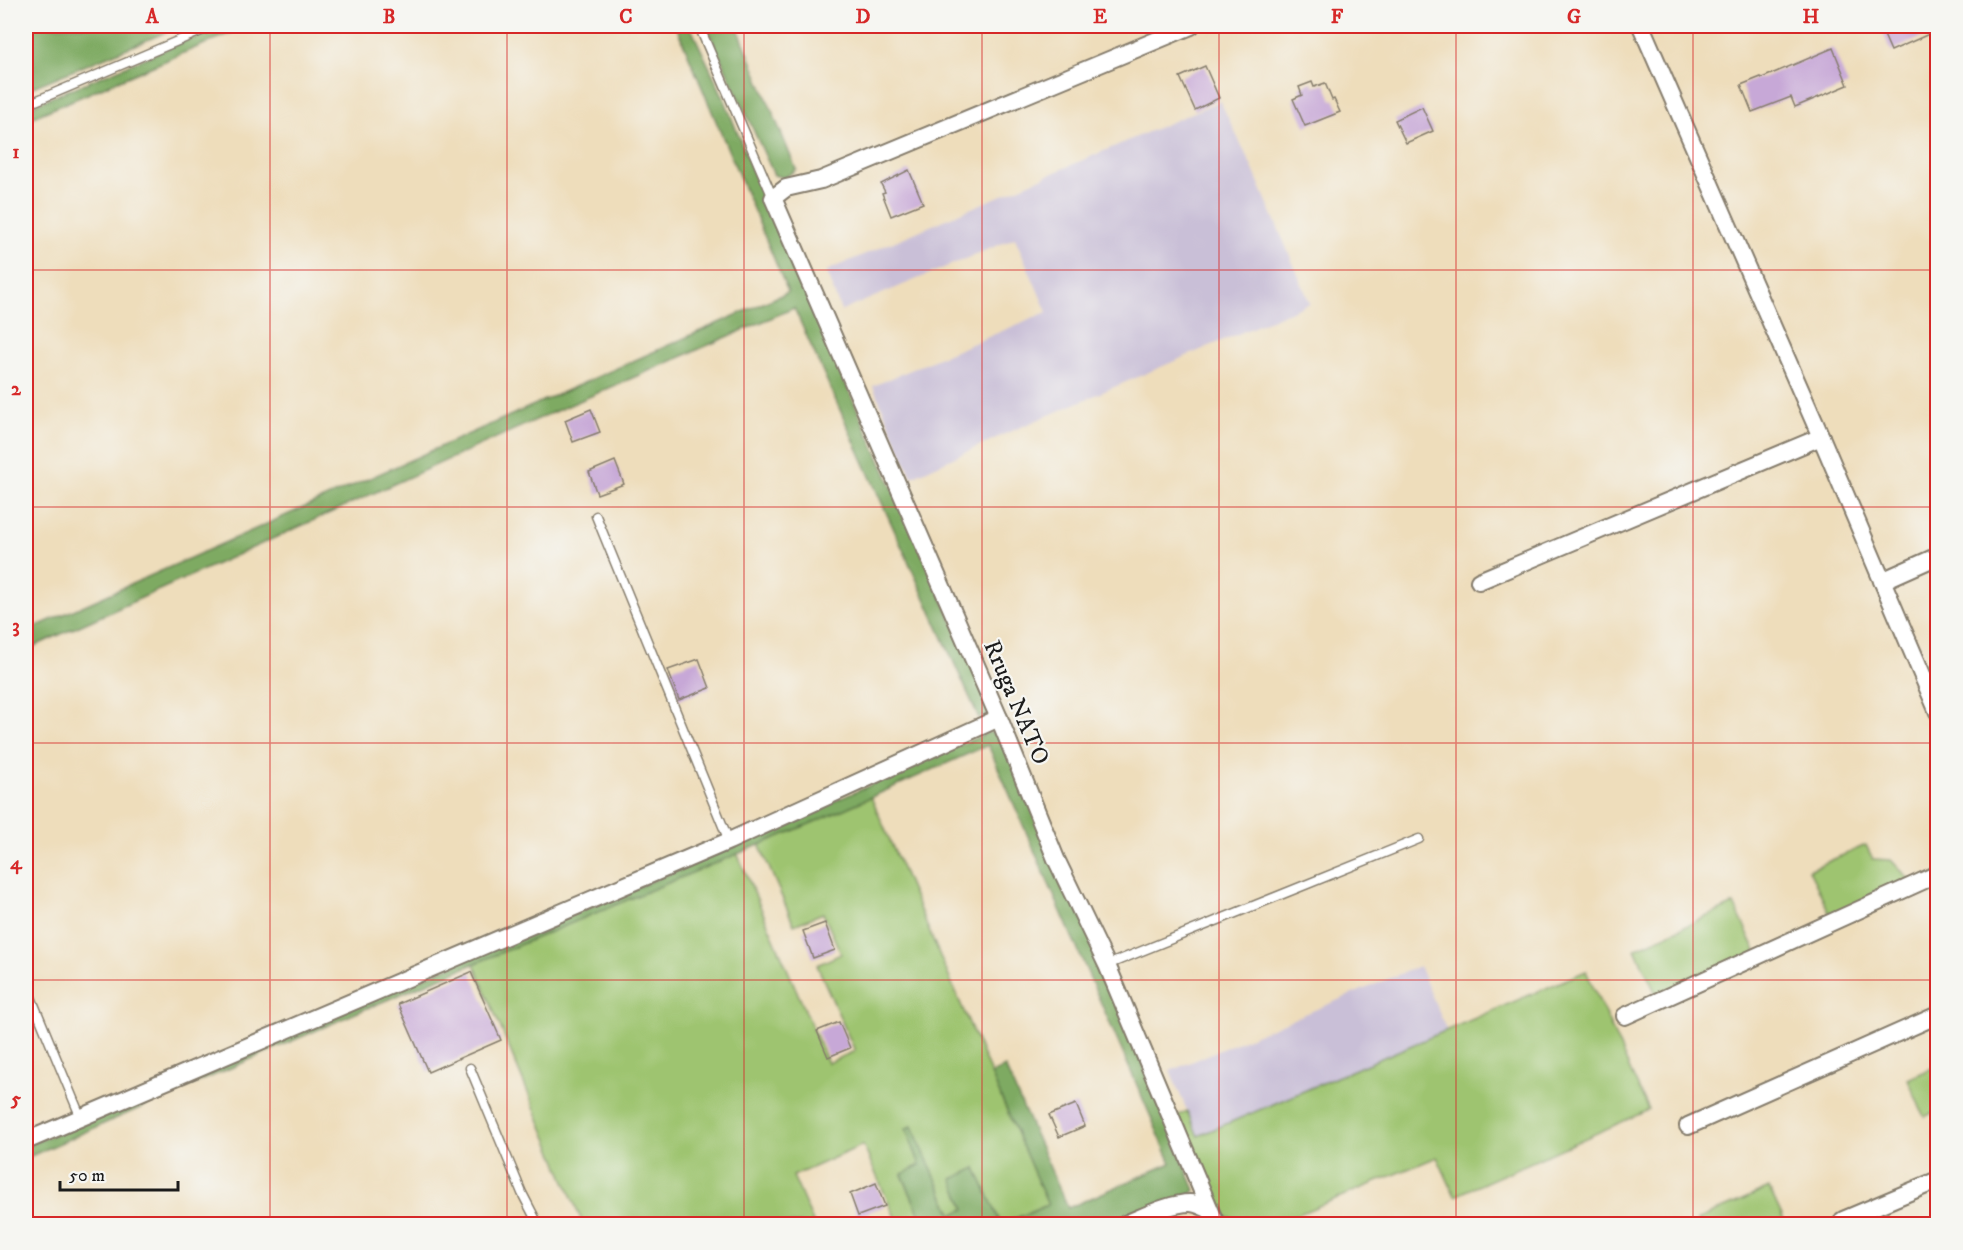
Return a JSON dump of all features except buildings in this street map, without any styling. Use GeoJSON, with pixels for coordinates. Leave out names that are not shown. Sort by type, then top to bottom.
{"type":"FeatureCollection","features":[{"type":"Feature","properties":{"kind":"street"},"geometry":{"type":"LineString","coordinates":[[773,198],[786,188],[821,180],[1191,26]]}},
{"type":"Feature","properties":{"kind":"street"},"geometry":{"type":"LineString","coordinates":[[1641,26],[1821,437],[1938,712]]}},
{"type":"Feature","properties":{"kind":"street","name":"Rruga NATO"},"geometry":{"type":"LineString","coordinates":[[773,198],[999,718],[1056,859],[1107,965],[1216,1224]]}},
{"type":"Feature","properties":{"kind":"street"},"geometry":{"type":"LineString","coordinates":[[1479,581],[1821,437]]}},
{"type":"Feature","properties":{"kind":"street"},"geometry":{"type":"LineString","coordinates":[[1882,581],[1938,556]]}},
{"type":"Feature","properties":{"kind":"street"},"geometry":{"type":"LineString","coordinates":[[26,1141],[729,841],[999,718]]}},
{"type":"Feature","properties":{"kind":"street"},"geometry":{"type":"LineString","coordinates":[[1625,1016],[1938,874]]}},
{"type":"Feature","properties":{"kind":"street"},"geometry":{"type":"LineString","coordinates":[[1688,1126],[1938,1015]]}},
{"type":"Feature","properties":{"kind":"street"},"geometry":{"type":"LineString","coordinates":[[1843,1220],[1938,1180]]}},
{"type":"Feature","properties":{"kind":"street"},"geometry":{"type":"LineString","coordinates":[[1125,1224],[1152,1213],[1190,1203],[1209,1209]]}},
{"type":"Feature","properties":{"kind":"lane"},"geometry":{"type":"LineString","coordinates":[[26,105],[213,26]]}},
{"type":"Feature","properties":{"kind":"lane"},"geometry":{"type":"LineString","coordinates":[[699,26],[773,198]]}},
{"type":"Feature","properties":{"kind":"lane"},"geometry":{"type":"LineString","coordinates":[[596,516],[729,841]]}},
{"type":"Feature","properties":{"kind":"lane"},"geometry":{"type":"LineString","coordinates":[[1107,965],[1419,839]]}},
{"type":"Feature","properties":{"kind":"lane"},"geometry":{"type":"LineString","coordinates":[[26,985],[81,1118]]}},
{"type":"Feature","properties":{"kind":"lane"},"geometry":{"type":"LineString","coordinates":[[470,1068],[522,1193],[538,1224]]}},
{"type":"Feature","properties":{"kind":"shaded area"},"geometry":{"type":"Polygon","coordinates":[[[1220,101],[1252,167],[1310,303],[1007,433],[912,477],[873,386],[1047,312],[1015,238],[841,311],[826,271],[1220,101]]]}},
{"type":"Feature","properties":{"kind":"shaded area"},"geometry":{"type":"Polygon","coordinates":[[[1419,966],[1447,1031],[1198,1136],[1170,1071],[1419,966]]]}},
{"type":"Feature","properties":{"kind":"green space"},"geometry":{"type":"Polygon","coordinates":[[[26,26],[181,26],[26,90],[26,26]]]}},
{"type":"Feature","properties":{"kind":"green space"},"geometry":{"type":"Polygon","coordinates":[[[221,26],[247,26],[26,120],[26,108],[221,26]]]}},
{"type":"Feature","properties":{"kind":"green space"},"geometry":{"type":"Polygon","coordinates":[[[676,26],[690,26],[724,98],[763,199],[993,712],[979,718],[794,308],[547,415],[26,650],[26,631],[788,292],[676,26]]]}},
{"type":"Feature","properties":{"kind":"green space"},"geometry":{"type":"Polygon","coordinates":[[[706,26],[737,26],[796,169],[785,178],[774,175],[706,26]]]}},
{"type":"Feature","properties":{"kind":"green space"},"geometry":{"type":"Polygon","coordinates":[[[989,732],[1000,736],[1083,921],[1195,1190],[1188,1197],[1158,1206],[1115,1224],[1003,1224],[1048,1205],[991,1074],[1005,1067],[1068,1208],[1171,1163],[988,745],[824,818],[365,1009],[26,1158],[26,1146],[732,847],[989,732]]]}},
{"type":"Feature","properties":{"kind":"green space"},"geometry":{"type":"Polygon","coordinates":[[[871,797],[1048,1205],[1001,1224],[976,1168],[965,1209],[953,1215],[911,1126],[906,1130],[921,1165],[902,1175],[924,1224],[898,1224],[863,1145],[793,1176],[814,1224],[583,1224],[474,964],[737,853],[828,1063],[855,1051],[817,965],[841,954],[823,913],[794,925],[759,844],[871,797]]]}},
{"type":"Feature","properties":{"kind":"green space"},"geometry":{"type":"Polygon","coordinates":[[[1866,845],[1873,859],[1891,860],[1912,882],[1832,918],[1809,870],[1866,845]]]}},
{"type":"Feature","properties":{"kind":"green space"},"geometry":{"type":"Polygon","coordinates":[[[1734,904],[1757,953],[1658,998],[1635,949],[1734,904]]]}},
{"type":"Feature","properties":{"kind":"green space"},"geometry":{"type":"Polygon","coordinates":[[[1586,971],[1649,1110],[1455,1196],[1437,1157],[1275,1224],[1220,1216],[1177,1116],[1187,1111],[1198,1136],[1586,971]]]}},
{"type":"Feature","properties":{"kind":"green space"},"geometry":{"type":"Polygon","coordinates":[[[1937,1066],[1937,1111],[1924,1117],[1908,1079],[1937,1066]]]}},
{"type":"Feature","properties":{"kind":"green space"},"geometry":{"type":"Polygon","coordinates":[[[912,1126],[952,1215],[965,1209],[952,1179],[976,1168],[1001,1224],[924,1224],[902,1174],[920,1165],[906,1129],[912,1126]]]}},
{"type":"Feature","properties":{"kind":"green space"},"geometry":{"type":"Polygon","coordinates":[[[1769,1188],[1786,1224],[1700,1224],[1697,1220],[1769,1188]]]}}]}
